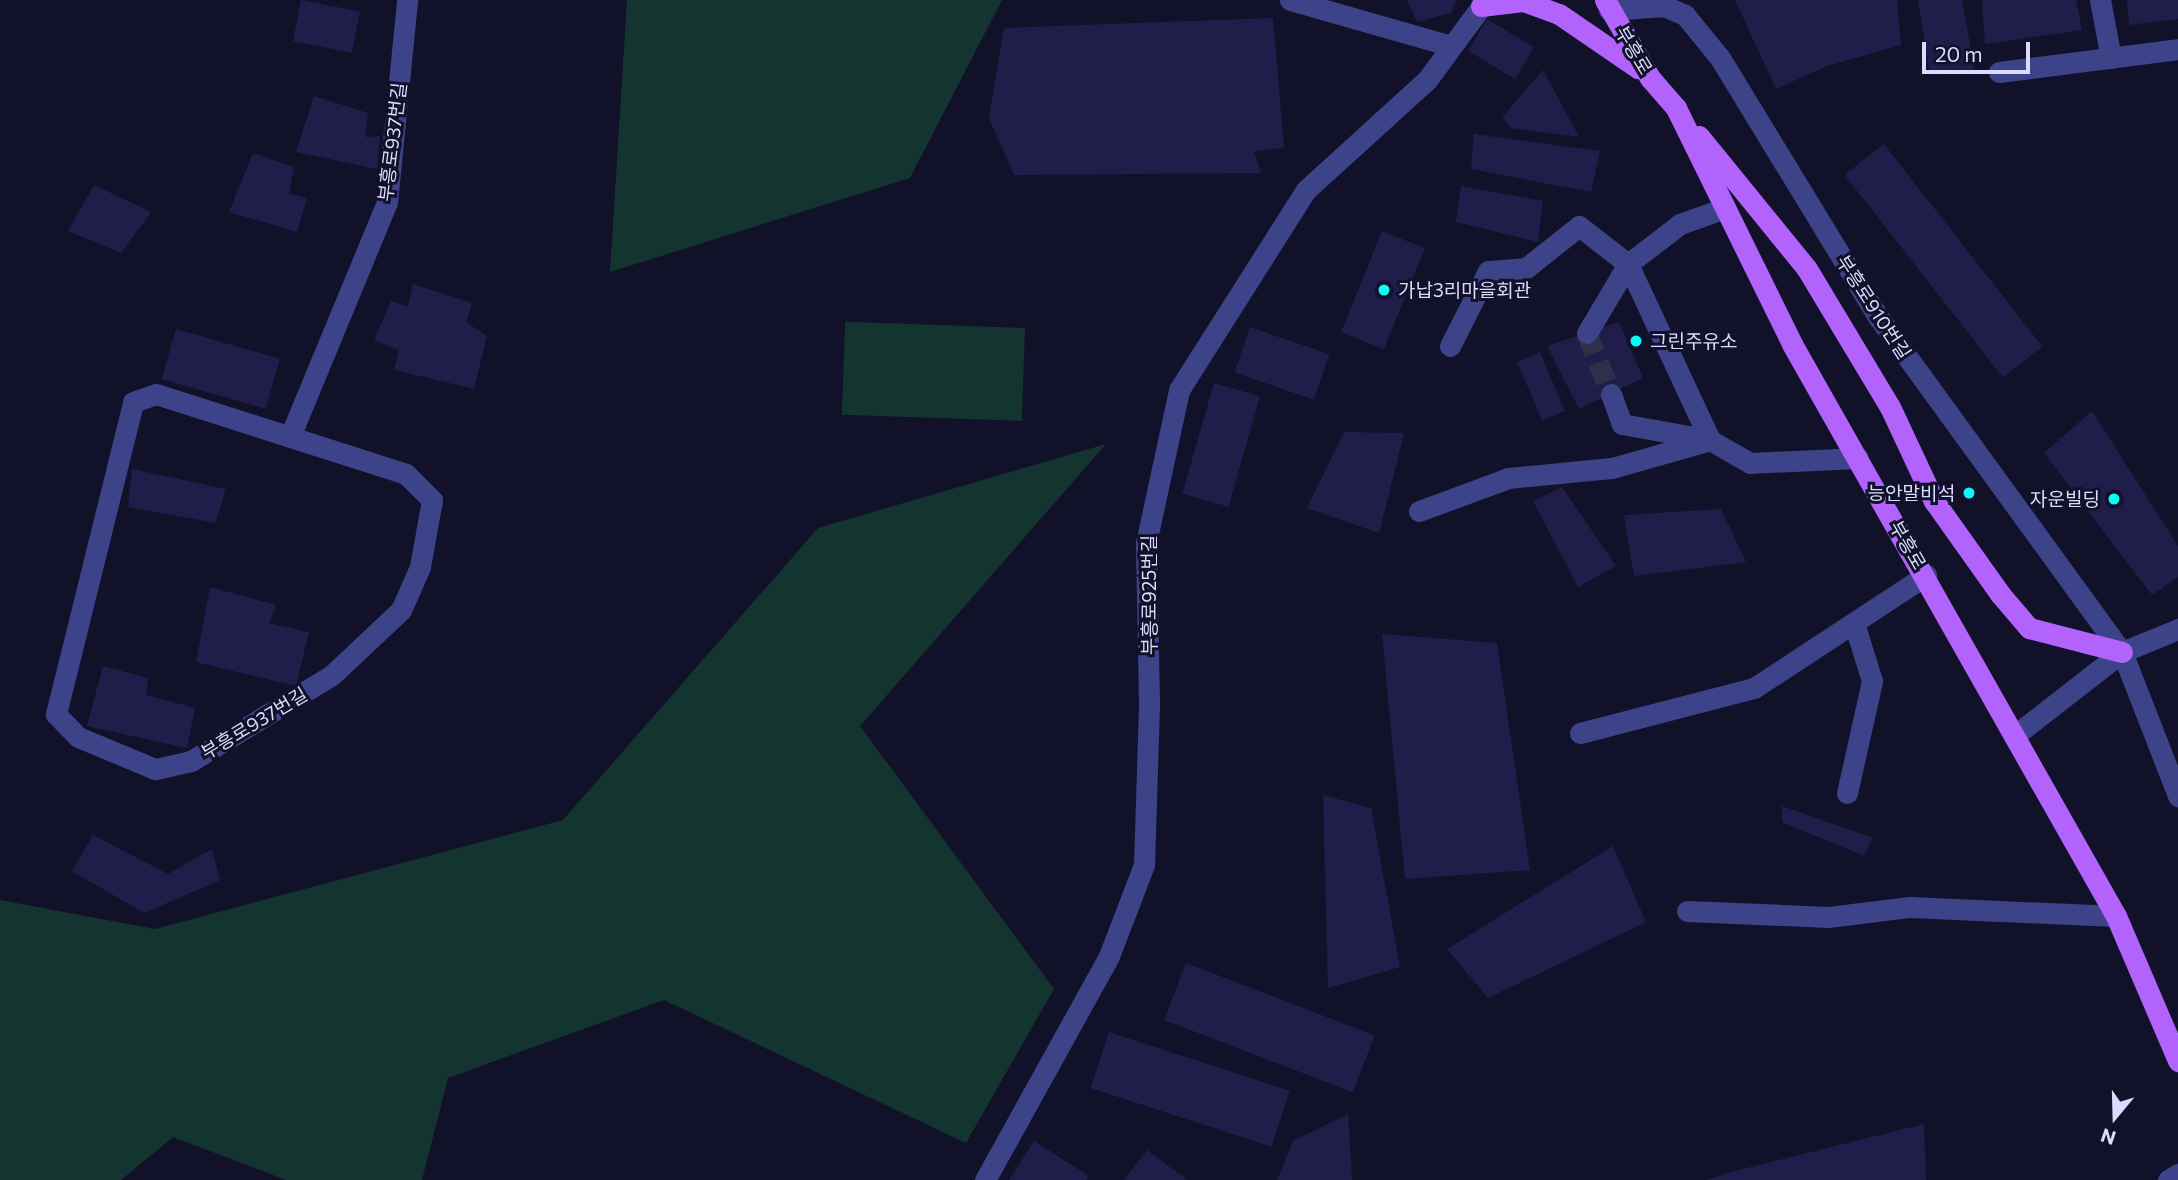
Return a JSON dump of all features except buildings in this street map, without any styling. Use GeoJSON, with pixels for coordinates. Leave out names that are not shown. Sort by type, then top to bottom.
{"type":"FeatureCollection","features":[{"type":"Feature","properties":{"kind":"main road"},"geometry":{"type":"LineString","coordinates":[[1483,3],[1523,1],[1559,14],[1650,78]]}},
{"type":"Feature","properties":{"kind":"main road","name":"부흥로"},"geometry":{"type":"LineString","coordinates":[[1607,5],[1650,78],[1676,108],[1792,344],[1926,575],[2116,916],[2178,1061]]}},
{"type":"Feature","properties":{"kind":"main road"},"geometry":{"type":"LineString","coordinates":[[1676,108],[1807,269],[1890,407],[1934,501],[2000,594],[2029,628],[2122,652]]}},
{"type":"Feature","properties":{"kind":"street","name":"부흥로937번길"},"geometry":{"type":"LineString","coordinates":[[291,434],[387,202],[407,0]]}},
{"type":"Feature","properties":{"kind":"street"},"geometry":{"type":"LineString","coordinates":[[1290,0],[1452,46]]}},
{"type":"Feature","properties":{"kind":"street"},"geometry":{"type":"LineString","coordinates":[[2100,0],[2111,58]]}},
{"type":"Feature","properties":{"kind":"street","name":"부흥로925번길"},"geometry":{"type":"LineString","coordinates":[[985,1180],[1109,956],[1144,865],[1149,703],[1146,543],[1179,390],[1306,190],[1427,80],[1483,3]]}},
{"type":"Feature","properties":{"kind":"street","name":"부흥로910번길"},"geometry":{"type":"LineString","coordinates":[[1607,5],[1664,6],[1685,15],[1720,58],[1879,318],[2122,652],[2178,796]]}},
{"type":"Feature","properties":{"kind":"street"},"geometry":{"type":"LineString","coordinates":[[1999,72],[2178,49]]}},
{"type":"Feature","properties":{"kind":"street"},"geometry":{"type":"LineString","coordinates":[[1587,333],[1628,264],[1680,224],[1725,208]]}},
{"type":"Feature","properties":{"kind":"street"},"geometry":{"type":"LineString","coordinates":[[1450,346],[1488,271],[1525,268],[1579,226],[1628,264],[1710,440]]}},
{"type":"Feature","properties":{"kind":"street","name":"부흥로937번길"},"geometry":{"type":"LineString","coordinates":[[156,394],[291,434],[406,474],[432,500],[421,567],[401,610],[332,675],[191,761],[155,769],[78,737],[57,714],[133,402],[156,394]]}},
{"type":"Feature","properties":{"kind":"street"},"geometry":{"type":"LineString","coordinates":[[1611,394],[1622,424],[1710,440],[1750,463],[1858,458]]}},
{"type":"Feature","properties":{"kind":"street"},"geometry":{"type":"LineString","coordinates":[[1419,511],[1508,478],[1612,468],[1710,440]]}},
{"type":"Feature","properties":{"kind":"street"},"geometry":{"type":"LineString","coordinates":[[1580,733],[1754,688],[1926,575]]}},
{"type":"Feature","properties":{"kind":"street"},"geometry":{"type":"LineString","coordinates":[[1847,793],[1872,681],[1854,623]]}},
{"type":"Feature","properties":{"kind":"street"},"geometry":{"type":"LineString","coordinates":[[2014,736],[2122,652],[2178,629]]}},
{"type":"Feature","properties":{"kind":"street"},"geometry":{"type":"LineString","coordinates":[[1687,911],[1828,917],[1910,907],[2116,916]]}},
{"type":"Feature","properties":{"kind":"street"},"geometry":{"type":"LineString","coordinates":[[2168,1180],[2178,1174]]}},
{"type":"Feature","properties":{"kind":"green space"},"geometry":{"type":"Polygon","coordinates":[[[627,0],[1002,0],[910,178],[610,272],[627,0]]]}},
{"type":"Feature","properties":{"kind":"green space"},"geometry":{"type":"Polygon","coordinates":[[[845,322],[1025,328],[1022,421],[842,415],[845,322]]]}},
{"type":"Feature","properties":{"kind":"green space"},"geometry":{"type":"Polygon","coordinates":[[[1106,444],[860,726],[1054,989],[966,1143],[664,1000],[448,1078],[422,1180],[286,1180],[173,1137],[121,1180],[0,1180],[0,900],[155,929],[563,820],[818,528],[1106,444]]]}},
{"type":"Feature","properties":{"kind":"tunnel"},"geometry":{"type":"LineString","coordinates":[[1587,333],[1611,394]]}},
{"type":"Feature","properties":{"kind":"place","name":"가납3리마을회관"},"geometry":{"type":"Point","coordinates":[1384,290]}},
{"type":"Feature","properties":{"kind":"place","name":"그린주유소"},"geometry":{"type":"Point","coordinates":[1636,341]}},
{"type":"Feature","properties":{"kind":"place","name":"능안말비석"},"geometry":{"type":"Point","coordinates":[1969,493]}},
{"type":"Feature","properties":{"kind":"place","name":"자운빌딩"},"geometry":{"type":"Point","coordinates":[2114,499]}}]}
